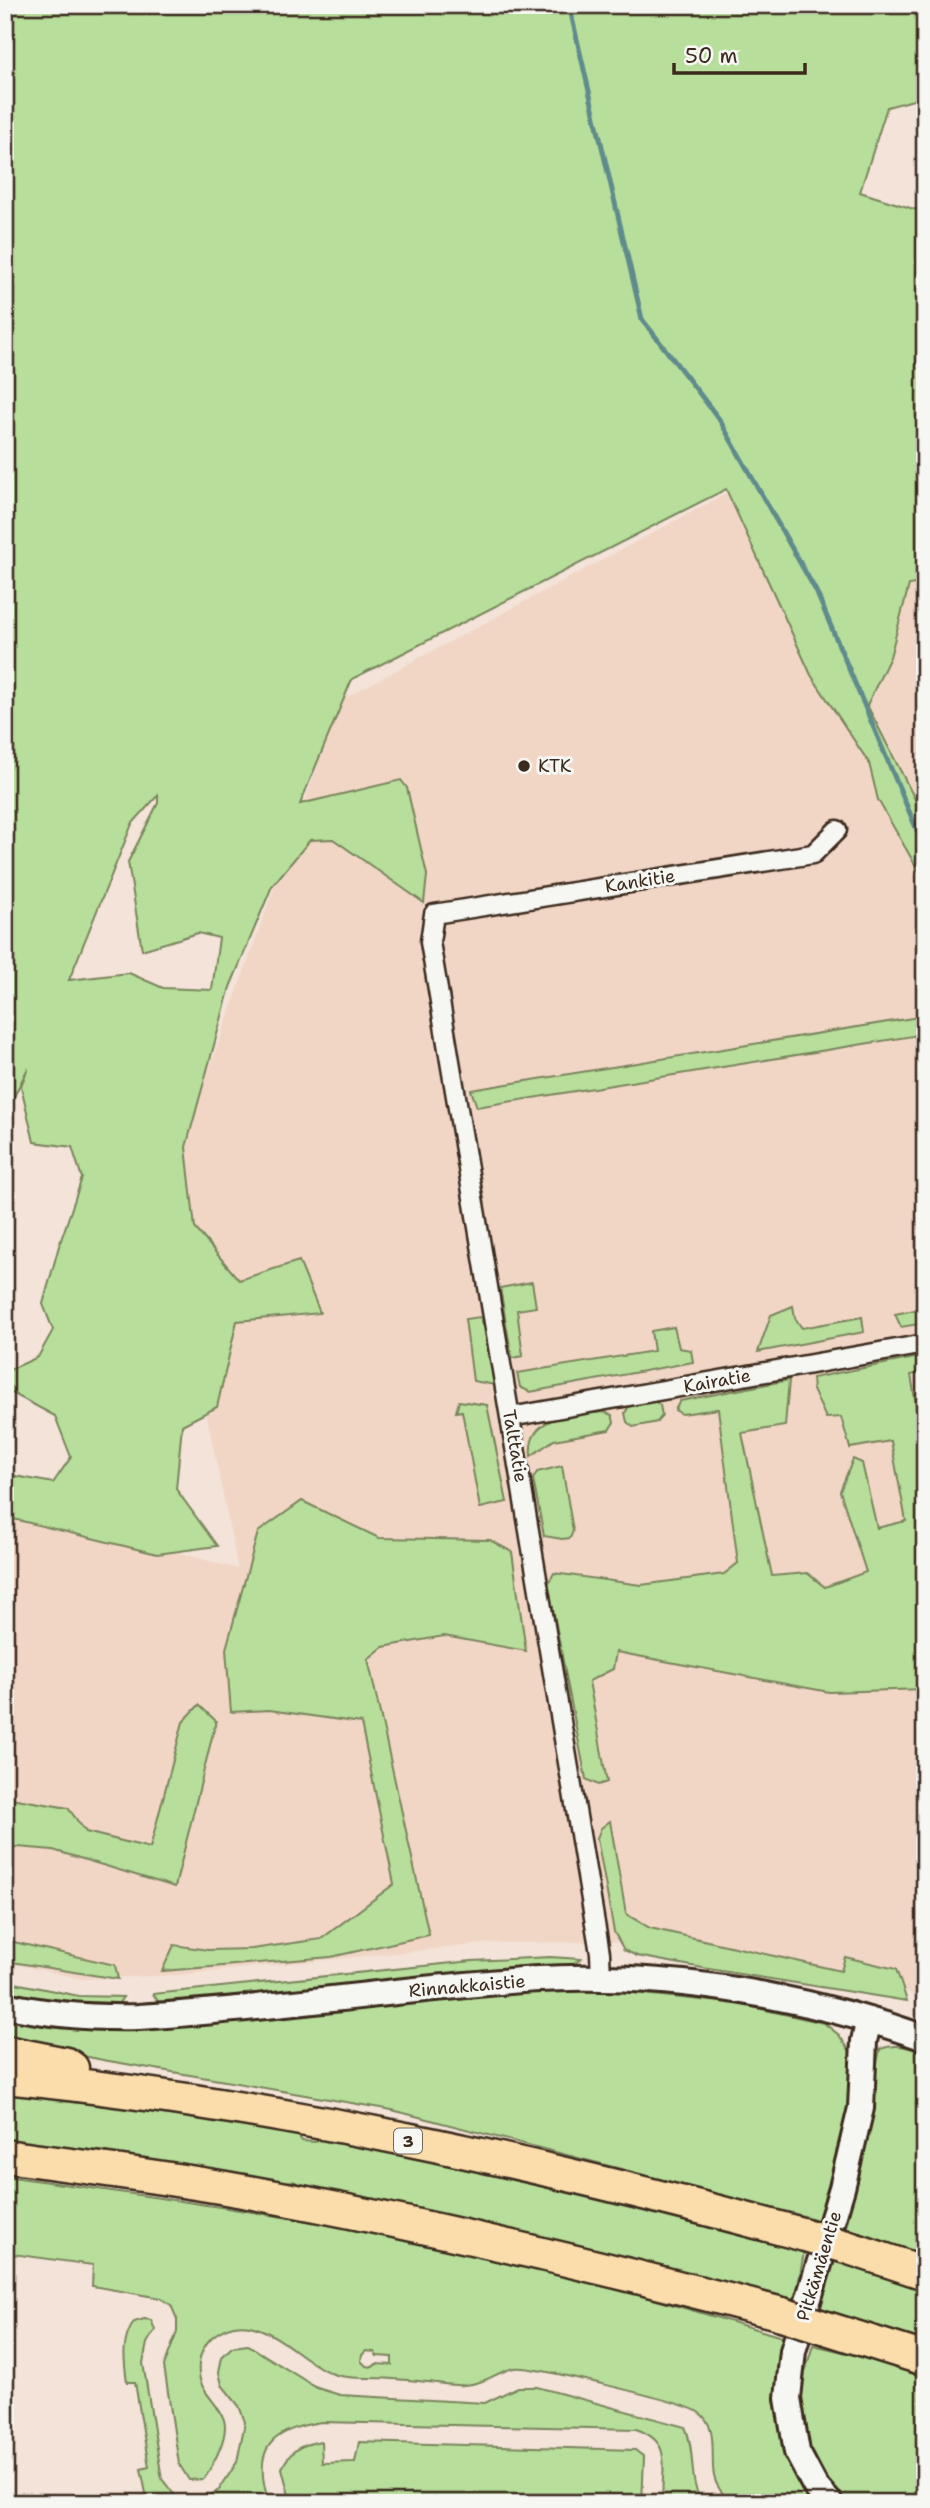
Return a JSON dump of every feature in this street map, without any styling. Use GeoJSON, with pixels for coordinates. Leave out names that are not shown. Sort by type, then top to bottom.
{"type":"FeatureCollection","features":[{"type":"Feature","properties":{"kind":"highway"},"geometry":{"type":"LineString","coordinates":[[5,2052],[66,2064],[107,2087]]}},
{"type":"Feature","properties":{"kind":"highway","name":"3"},"geometry":{"type":"LineString","coordinates":[[5,2077],[107,2087],[312,2122],[521,2163],[805,2235],[925,2273]]}},
{"type":"Feature","properties":{"kind":"highway"},"geometry":{"type":"LineString","coordinates":[[5,2155],[220,2187],[463,2236],[652,2279],[782,2314],[925,2359]]}},
{"type":"Feature","properties":{"kind":"street","name":"Kankitie"},"geometry":{"type":"LineString","coordinates":[[434,914],[813,854],[837,830]]}},
{"type":"Feature","properties":{"kind":"street","name":"Talttatie"},"geometry":{"type":"LineString","coordinates":[[434,914],[430,942],[600,1953],[601,1978]]}},
{"type":"Feature","properties":{"kind":"street","name":"Kairatie"},"geometry":{"type":"LineString","coordinates":[[510,1418],[925,1344]]}},
{"type":"Feature","properties":{"kind":"street","name":"Rinnakkaistie"},"geometry":{"type":"LineString","coordinates":[[5,2005],[62,2015],[138,2017],[494,1982],[601,1978],[652,1980],[742,1992],[869,2020],[925,2038]]}},
{"type":"Feature","properties":{"kind":"street","name":"Pitkämäentie"},"geometry":{"type":"LineString","coordinates":[[830,2503],[815,2486],[797,2452],[788,2398],[793,2350],[842,2188],[861,2108],[864,2041],[869,2020]]}},
{"type":"Feature","properties":{"kind":"shaded area"},"geometry":{"type":"Polygon","coordinates":[[[925,387],[925,2000],[887,1983],[667,1941],[494,1943],[178,1975],[82,1979],[5,1962],[5,1504],[238,1569],[163,1199],[341,700],[925,387]]]}},
{"type":"Feature","properties":{"kind":"green space"},"geometry":{"type":"Polygon","coordinates":[[[5,5],[925,5],[925,97],[887,107],[860,192],[917,210],[925,235],[925,582],[909,585],[890,657],[867,705],[925,819],[925,882],[878,800],[869,763],[811,675],[726,489],[352,679],[300,804],[401,780],[407,788],[427,875],[424,903],[333,839],[310,840],[272,886],[230,987],[186,1147],[195,1228],[239,1280],[299,1261],[320,1313],[237,1321],[217,1407],[182,1425],[176,1489],[217,1546],[157,1554],[5,1517],[5,1468],[10,1475],[53,1483],[71,1457],[55,1416],[10,1392],[5,1382],[5,1372],[38,1357],[53,1330],[43,1304],[82,1178],[72,1147],[34,1142],[21,1086],[28,1068],[5,1115],[5,5]],[[158,795],[132,824],[69,980],[129,973],[163,988],[212,990],[219,938],[198,933],[142,950],[128,862],[158,803],[158,795]]]}},
{"type":"Feature","properties":{"kind":"green space"},"geometry":{"type":"Polygon","coordinates":[[[925,1016],[925,1034],[477,1107],[471,1090],[925,1016]]]}},
{"type":"Feature","properties":{"kind":"green space"},"geometry":{"type":"Polygon","coordinates":[[[532,1282],[536,1307],[517,1310],[523,1356],[512,1358],[500,1288],[532,1282]]]}},
{"type":"Feature","properties":{"kind":"green space"},"geometry":{"type":"Polygon","coordinates":[[[793,1306],[795,1318],[802,1328],[862,1317],[864,1332],[758,1352],[771,1315],[793,1306]]]}},
{"type":"Feature","properties":{"kind":"green space"},"geometry":{"type":"Polygon","coordinates":[[[925,1308],[925,1323],[901,1327],[895,1314],[925,1308]]]}},
{"type":"Feature","properties":{"kind":"green space"},"geometry":{"type":"Polygon","coordinates":[[[480,1317],[485,1329],[495,1385],[473,1381],[465,1319],[480,1317]]]}},
{"type":"Feature","properties":{"kind":"green space"},"geometry":{"type":"Polygon","coordinates":[[[674,1327],[679,1348],[691,1350],[693,1362],[530,1392],[520,1387],[517,1373],[654,1351],[651,1331],[674,1327]]]}},
{"type":"Feature","properties":{"kind":"green space"},"geometry":{"type":"Polygon","coordinates":[[[925,1356],[925,1372],[911,1375],[925,1459],[925,1689],[829,1692],[616,1652],[613,1669],[589,1681],[607,1782],[598,1785],[586,1779],[548,1584],[554,1573],[641,1585],[724,1574],[738,1563],[718,1409],[682,1414],[675,1410],[680,1401],[789,1380],[785,1426],[742,1433],[772,1576],[807,1573],[825,1587],[866,1572],[840,1491],[853,1459],[862,1463],[877,1528],[906,1521],[891,1441],[850,1448],[841,1417],[826,1418],[813,1390],[812,1378],[925,1356]]]}},
{"type":"Feature","properties":{"kind":"green space"},"geometry":{"type":"Polygon","coordinates":[[[459,1401],[487,1405],[507,1502],[480,1508],[462,1411],[456,1412],[459,1401]]]}},
{"type":"Feature","properties":{"kind":"green space"},"geometry":{"type":"Polygon","coordinates":[[[654,1401],[660,1405],[662,1416],[657,1422],[633,1427],[627,1422],[625,1413],[629,1406],[654,1401]]]}},
{"type":"Feature","properties":{"kind":"green space"},"geometry":{"type":"Polygon","coordinates":[[[604,1412],[612,1415],[614,1422],[609,1430],[554,1440],[531,1456],[536,1432],[544,1424],[566,1416],[604,1412]]]}},
{"type":"Feature","properties":{"kind":"green space"},"geometry":{"type":"Polygon","coordinates":[[[562,1466],[573,1531],[570,1538],[562,1539],[544,1536],[533,1479],[537,1472],[562,1466]]]}},
{"type":"Feature","properties":{"kind":"green space"},"geometry":{"type":"Polygon","coordinates":[[[302,1501],[379,1538],[490,1540],[512,1552],[526,1651],[444,1636],[383,1647],[368,1659],[429,1935],[331,1957],[162,1971],[174,1945],[208,1950],[252,1949],[321,1939],[394,1884],[361,1723],[269,1710],[231,1712],[226,1649],[258,1532],[302,1501]]]}},
{"type":"Feature","properties":{"kind":"green space"},"geometry":{"type":"Polygon","coordinates":[[[199,1705],[216,1721],[175,1887],[53,1850],[18,1847],[5,1852],[5,1797],[68,1808],[86,1832],[150,1848],[183,1722],[199,1705]]]}},
{"type":"Feature","properties":{"kind":"green space"},"geometry":{"type":"Polygon","coordinates":[[[610,1821],[626,1914],[650,1928],[841,1971],[845,1957],[896,1969],[907,2001],[703,1968],[637,1956],[624,1950],[614,1932],[597,1838],[601,1828],[610,1821]]]}},
{"type":"Feature","properties":{"kind":"green space"},"geometry":{"type":"Polygon","coordinates":[[[5,1940],[115,1965],[118,1979],[5,1961],[5,1940]]]}},
{"type":"Feature","properties":{"kind":"green space"},"geometry":{"type":"Polygon","coordinates":[[[550,1957],[581,1959],[569,1967],[186,2004],[160,2004],[153,1994],[472,1961],[550,1957]]]}},
{"type":"Feature","properties":{"kind":"green space"},"geometry":{"type":"Polygon","coordinates":[[[5,1981],[79,1996],[123,1997],[118,2004],[61,2002],[5,1992],[5,1981]]]}},
{"type":"Feature","properties":{"kind":"green space"},"geometry":{"type":"Polygon","coordinates":[[[595,1989],[739,2004],[824,2023],[839,2035],[855,2066],[875,2073],[880,2049],[903,2046],[925,2053],[925,2255],[846,2228],[852,2201],[825,2194],[819,2220],[392,2110],[103,2060],[5,2040],[5,2014],[595,1989]]]}},
{"type":"Feature","properties":{"kind":"green space"},"geometry":{"type":"Polygon","coordinates":[[[5,2089],[296,2133],[302,2141],[315,2142],[322,2137],[548,2185],[804,2252],[795,2303],[613,2255],[305,2189],[294,2182],[281,2183],[5,2142],[5,2089]]]}},
{"type":"Feature","properties":{"kind":"green space"},"geometry":{"type":"Polygon","coordinates":[[[5,2176],[296,2219],[509,2261],[782,2337],[783,2360],[806,2369],[813,2345],[907,2367],[925,2373],[925,2503],[731,2503],[715,2480],[709,2425],[698,2412],[687,2407],[607,2385],[526,2369],[514,2368],[478,2382],[460,2385],[342,2376],[319,2367],[274,2336],[244,2325],[228,2327],[212,2337],[201,2353],[201,2382],[221,2413],[225,2427],[219,2451],[204,2479],[189,2480],[179,2464],[164,2366],[177,2332],[177,2319],[171,2305],[160,2298],[92,2286],[93,2265],[5,2253],[5,2176]],[[366,2351],[362,2355],[361,2361],[366,2366],[392,2365],[392,2357],[377,2356],[374,2352],[366,2351]]]}},
{"type":"Feature","properties":{"kind":"green space"},"geometry":{"type":"Polygon","coordinates":[[[832,2260],[925,2290],[925,2344],[819,2308],[832,2260]]]}},
{"type":"Feature","properties":{"kind":"green space"},"geometry":{"type":"Polygon","coordinates":[[[151,2320],[155,2330],[147,2343],[143,2363],[162,2479],[176,2497],[190,2501],[205,2498],[219,2490],[237,2462],[245,2422],[239,2406],[222,2385],[219,2372],[222,2357],[232,2347],[248,2345],[317,2388],[340,2395],[485,2403],[518,2387],[537,2387],[685,2427],[695,2487],[703,2503],[663,2503],[662,2450],[649,2435],[636,2429],[321,2422],[288,2431],[277,2437],[269,2446],[262,2470],[269,2503],[148,2503],[141,2469],[149,2467],[135,2382],[127,2382],[124,2358],[130,2329],[134,2322],[151,2320]]]}},
{"type":"Feature","properties":{"kind":"green space"},"geometry":{"type":"Polygon","coordinates":[[[321,2441],[322,2463],[355,2462],[359,2442],[635,2450],[644,2457],[642,2503],[291,2503],[282,2468],[297,2449],[321,2441]]]}},
{"type":"Feature","properties":{"kind":"waterway"},"geometry":{"type":"LineString","coordinates":[[569,5],[642,319],[719,419],[816,591],[925,849]]}},
{"type":"Feature","properties":{"kind":"place","name":"KTK"},"geometry":{"type":"Point","coordinates":[524,766]}}]}
